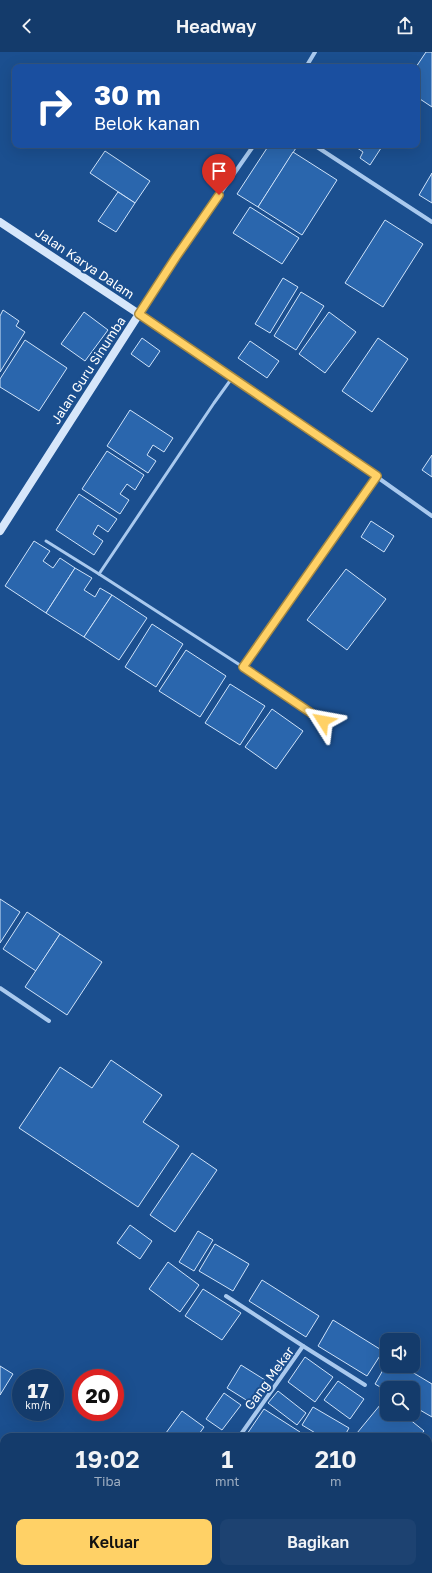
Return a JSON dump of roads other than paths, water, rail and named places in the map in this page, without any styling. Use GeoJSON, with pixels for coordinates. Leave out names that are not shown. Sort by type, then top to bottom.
{"type":"FeatureCollection","features":[{"type":"Feature","properties":{"kind":"street"},"geometry":{"type":"LineString","coordinates":[[308,64],[315,52]]}},
{"type":"Feature","properties":{"kind":"street","name":"Jalan Guru Sinumba"},"geometry":{"type":"LineString","coordinates":[[0,531],[176,257],[252,148]]}},
{"type":"Feature","properties":{"kind":"street"},"geometry":{"type":"LineString","coordinates":[[319,148],[432,222]]}},
{"type":"Feature","properties":{"kind":"street","name":"Jalan Karya Dalam"},"geometry":{"type":"LineString","coordinates":[[0,222],[139,314],[377,476],[432,516]]}},
{"type":"Feature","properties":{"kind":"street"},"geometry":{"type":"LineString","coordinates":[[0,988],[49,1021]]}},
{"type":"Feature","properties":{"kind":"street","name":"Gang Mekar"},"geometry":{"type":"LineString","coordinates":[[226,1296],[303,1346],[243,1433]]}},
{"type":"Feature","properties":{"kind":"street"},"geometry":{"type":"LineString","coordinates":[[303,1346],[365,1385]]}},
{"type":"Feature","properties":{"kind":"lane"},"geometry":{"type":"LineString","coordinates":[[99,574],[232,378]]}},
{"type":"Feature","properties":{"kind":"lane"},"geometry":{"type":"LineString","coordinates":[[243,667],[377,476]]}},
{"type":"Feature","properties":{"kind":"lane"},"geometry":{"type":"LineString","coordinates":[[46,541],[243,667],[323,721]]}}]}
